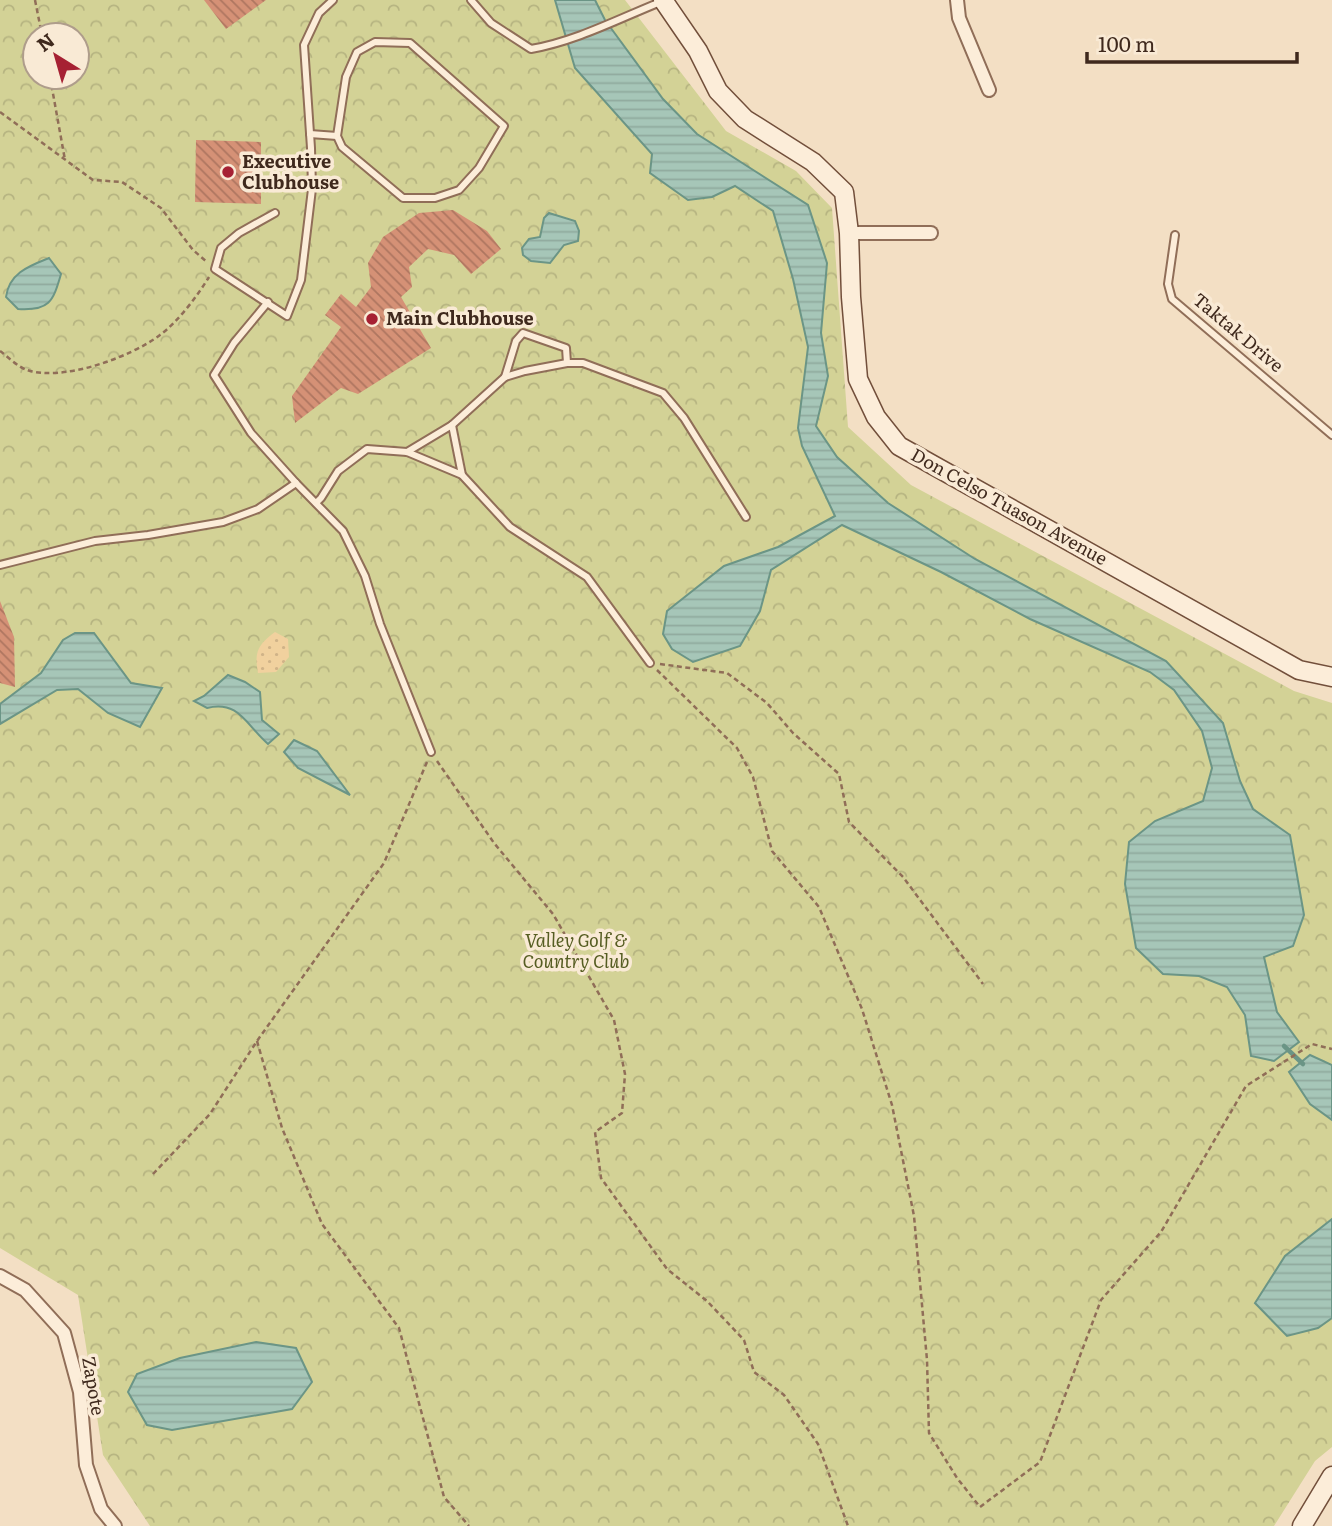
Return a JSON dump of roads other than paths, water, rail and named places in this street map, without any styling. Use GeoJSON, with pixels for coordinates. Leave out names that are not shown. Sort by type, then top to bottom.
{"type":"FeatureCollection","features":[{"type":"Feature","properties":{"kind":"street","name":"Don Celso Tuason Avenue"},"geometry":{"type":"LineString","coordinates":[[663,0],[698,51],[718,91],[745,119],[813,162],[844,192],[858,379],[876,417],[899,446],[1299,670],[1332,677]]}},
{"type":"Feature","properties":{"kind":"street"},"geometry":{"type":"LineString","coordinates":[[957,0],[959,18],[989,90]]}},
{"type":"Feature","properties":{"kind":"street"},"geometry":{"type":"LineString","coordinates":[[849,233],[931,233]]}},
{"type":"Feature","properties":{"kind":"street","name":"Zapote"},"geometry":{"type":"LineString","coordinates":[[0,1276],[25,1290],[64,1333],[80,1392],[86,1465],[102,1510],[115,1526]]}},
{"type":"Feature","properties":{"kind":"street"},"geometry":{"type":"LineString","coordinates":[[1302,1526],[1332,1475]]}},
{"type":"Feature","properties":{"kind":"lane"},"geometry":{"type":"LineString","coordinates":[[275,213],[239,233],[221,248],[215,269],[287,316],[301,280],[312,189],[304,45],[319,13],[333,0]]}},
{"type":"Feature","properties":{"kind":"lane"},"geometry":{"type":"LineString","coordinates":[[471,0],[491,23],[531,48],[545,47],[616,22],[663,0]]}},
{"type":"Feature","properties":{"kind":"lane"},"geometry":{"type":"LineString","coordinates":[[375,41],[410,43],[503,126],[479,168],[459,190],[435,198],[402,198],[342,147],[337,135],[346,77],[356,52],[375,41]]}},
{"type":"Feature","properties":{"kind":"lane"},"geometry":{"type":"LineString","coordinates":[[310,134],[337,135]]}},
{"type":"Feature","properties":{"kind":"lane","name":"Taktak Drive"},"geometry":{"type":"LineString","coordinates":[[1175,235],[1168,284],[1172,299],[1332,435]]}},
{"type":"Feature","properties":{"kind":"lane"},"geometry":{"type":"LineString","coordinates":[[268,302],[234,343],[214,375],[251,433],[343,531],[365,576],[380,624],[431,752]]}},
{"type":"Feature","properties":{"kind":"lane"},"geometry":{"type":"LineString","coordinates":[[505,377],[516,341],[523,333],[566,348],[567,363]]}},
{"type":"Feature","properties":{"kind":"lane"},"geometry":{"type":"LineString","coordinates":[[407,452],[452,425],[505,377],[567,363],[583,363],[663,393],[684,418],[746,517]]}},
{"type":"Feature","properties":{"kind":"lane"},"geometry":{"type":"LineString","coordinates":[[452,425],[462,475]]}},
{"type":"Feature","properties":{"kind":"lane"},"geometry":{"type":"LineString","coordinates":[[316,503],[338,471],[367,449],[407,452],[462,475],[510,527],[587,577],[650,663]]}},
{"type":"Feature","properties":{"kind":"lane"},"geometry":{"type":"LineString","coordinates":[[0,565],[95,541],[223,522],[258,509],[296,483]]}},
{"type":"Feature","properties":{"kind":"waterway"},"geometry":{"type":"LineString","coordinates":[[1284,1046],[1303,1064]]}},
{"type":"Feature","properties":{"kind":"place","name":"Executive Clubhouse"},"geometry":{"type":"Point","coordinates":[228,172]}},
{"type":"Feature","properties":{"kind":"place","name":"Main Clubhouse"},"geometry":{"type":"Point","coordinates":[372,319]}},
{"type":"Feature","properties":{"kind":"park label","name":"Valley Golf & Country Club"},"geometry":{"type":"Point","coordinates":[576,951]}}]}
